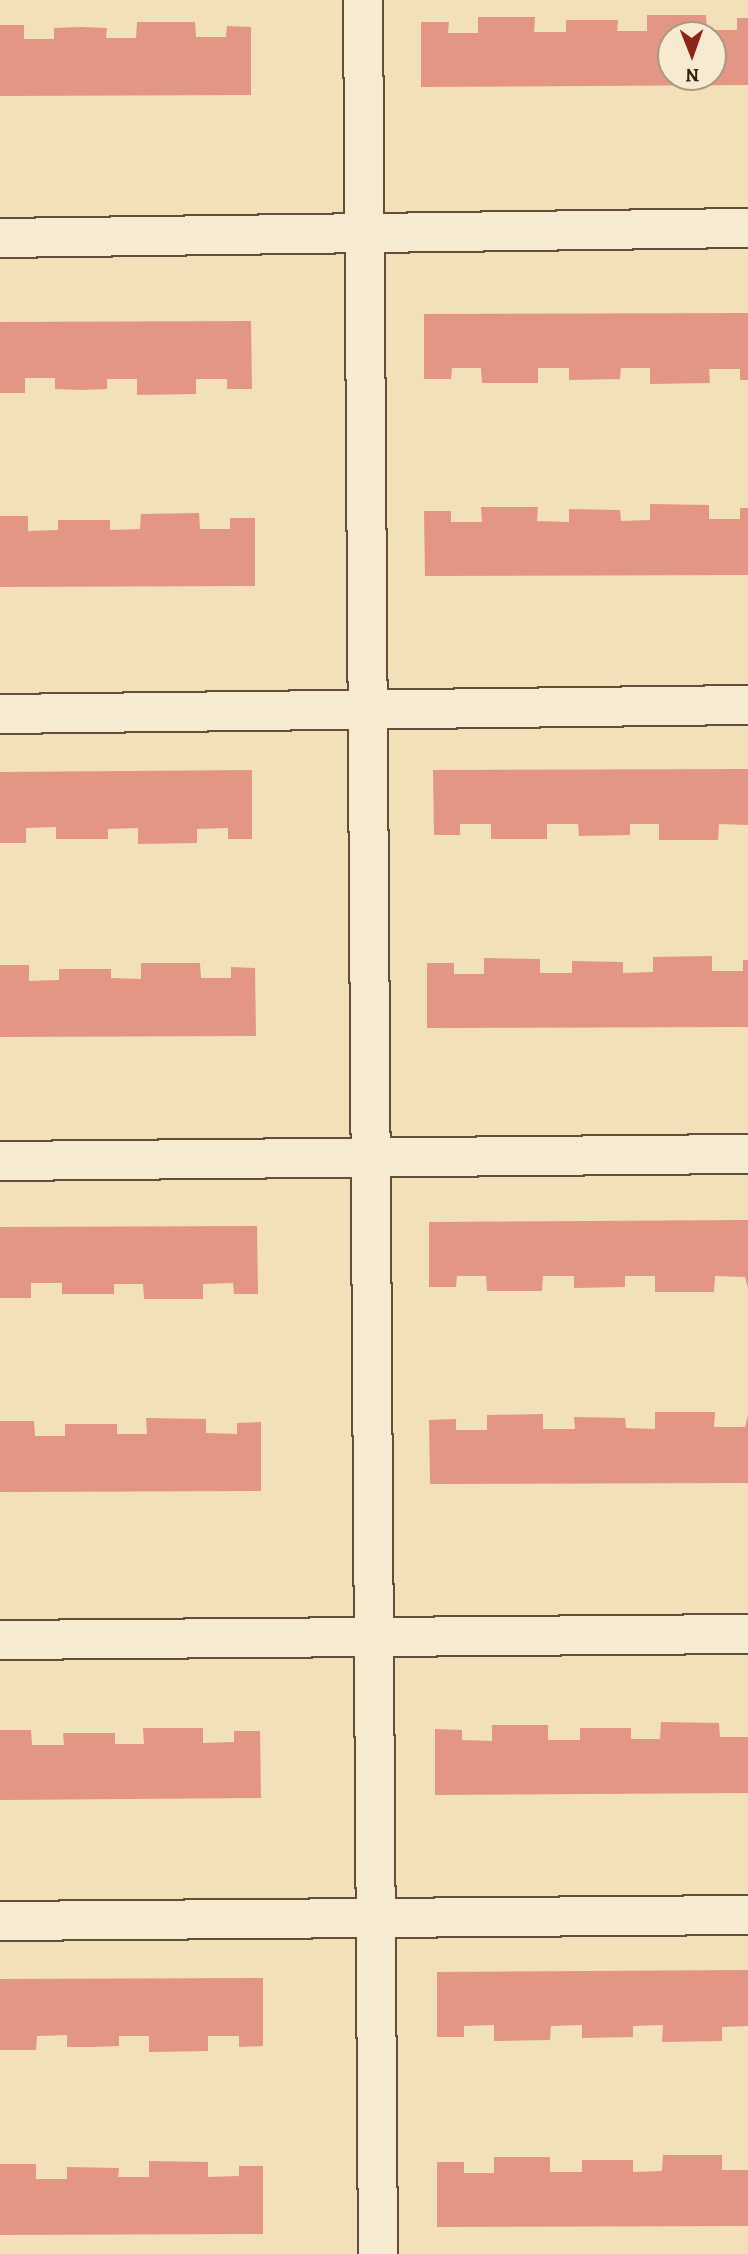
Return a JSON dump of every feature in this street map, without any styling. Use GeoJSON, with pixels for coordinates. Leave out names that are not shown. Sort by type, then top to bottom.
{"type":"FeatureCollection","features":[{"type":"Feature","properties":{"kind":"street"},"geometry":{"type":"LineString","coordinates":[[363,0],[368,1158],[378,2254]]}},
{"type":"Feature","properties":{"kind":"street"},"geometry":{"type":"LineString","coordinates":[[0,238],[748,228]]}},
{"type":"Feature","properties":{"kind":"street"},"geometry":{"type":"LineString","coordinates":[[0,714],[748,705]]}},
{"type":"Feature","properties":{"kind":"street"},"geometry":{"type":"LineString","coordinates":[[0,1161],[748,1154]]}},
{"type":"Feature","properties":{"kind":"street"},"geometry":{"type":"LineString","coordinates":[[0,1640],[748,1634]]}},
{"type":"Feature","properties":{"kind":"street"},"geometry":{"type":"LineString","coordinates":[[0,1921],[748,1915]]}},
{"type":"Feature","properties":{"kind":"building"},"geometry":{"type":"Polygon","coordinates":[[[647,15],[706,15],[706,21],[657,21],[657,86],[421,87],[421,22],[449,22],[448,33],[478,33],[478,17],[535,17],[534,32],[566,32],[566,20],[618,20],[617,31],[647,31],[647,15]]]}},
{"type":"Feature","properties":{"kind":"building"},"geometry":{"type":"Polygon","coordinates":[[[737,18],[748,18],[748,85],[727,85],[727,30],[737,30],[737,18]]]}},
{"type":"Feature","properties":{"kind":"building"},"geometry":{"type":"Polygon","coordinates":[[[137,22],[195,22],[196,37],[226,37],[227,26],[251,27],[251,95],[0,96],[0,25],[24,25],[24,39],[54,39],[54,28],[81,27],[107,28],[106,38],[136,38],[137,22]]]}},
{"type":"Feature","properties":{"kind":"building"},"geometry":{"type":"Polygon","coordinates":[[[748,313],[748,380],[740,380],[740,369],[709,369],[710,383],[650,384],[650,368],[621,368],[620,379],[569,380],[569,368],[538,368],[538,383],[482,383],[481,368],[452,368],[451,379],[424,379],[424,314],[748,313]]]}},
{"type":"Feature","properties":{"kind":"building"},"geometry":{"type":"Polygon","coordinates":[[[251,321],[252,389],[227,389],[227,379],[196,379],[196,394],[137,395],[137,379],[107,379],[107,389],[82,390],[55,389],[55,378],[25,378],[25,393],[0,393],[0,322],[251,321]]]}},
{"type":"Feature","properties":{"kind":"building"},"geometry":{"type":"Polygon","coordinates":[[[650,504],[709,505],[709,519],[740,519],[740,508],[748,508],[748,575],[425,576],[424,511],[451,511],[451,522],[482,522],[481,507],[538,507],[537,521],[569,522],[569,509],[620,510],[621,521],[650,520],[650,504]]]}},
{"type":"Feature","properties":{"kind":"building"},"geometry":{"type":"Polygon","coordinates":[[[199,513],[200,529],[230,529],[230,518],[255,518],[255,586],[0,587],[0,516],[28,516],[28,531],[58,530],[58,520],[110,520],[110,530],[140,529],[141,514],[199,513]]]}},
{"type":"Feature","properties":{"kind":"building"},"geometry":{"type":"Polygon","coordinates":[[[748,769],[748,825],[719,824],[718,840],[659,840],[659,824],[630,824],[630,835],[579,836],[578,824],[547,824],[547,839],[491,839],[491,824],[460,824],[460,835],[434,835],[433,770],[748,769]]]}},
{"type":"Feature","properties":{"kind":"building"},"geometry":{"type":"Polygon","coordinates":[[[252,770],[252,839],[228,839],[228,828],[197,829],[197,843],[138,844],[138,828],[108,829],[108,839],[56,839],[56,827],[26,828],[26,843],[0,843],[0,772],[252,770]]]}},
{"type":"Feature","properties":{"kind":"building"},"geometry":{"type":"Polygon","coordinates":[[[712,956],[712,971],[743,971],[743,960],[748,960],[748,1027],[427,1028],[427,963],[454,963],[454,974],[484,974],[484,958],[540,959],[540,973],[572,973],[572,961],[623,962],[623,973],[653,972],[653,957],[712,956]]]}},
{"type":"Feature","properties":{"kind":"building"},"geometry":{"type":"Polygon","coordinates":[[[141,963],[200,963],[201,978],[231,978],[231,967],[255,968],[256,1036],[0,1037],[0,965],[29,965],[29,981],[59,980],[59,969],[111,969],[111,978],[141,979],[141,963]]]}},
{"type":"Feature","properties":{"kind":"building"},"geometry":{"type":"Polygon","coordinates":[[[748,1220],[748,1288],[745,1277],[715,1276],[714,1292],[655,1292],[655,1276],[625,1276],[625,1287],[574,1288],[574,1276],[543,1276],[542,1291],[487,1291],[486,1276],[457,1276],[456,1287],[429,1287],[429,1222],[748,1220]]]}},
{"type":"Feature","properties":{"kind":"building"},"geometry":{"type":"Polygon","coordinates":[[[257,1226],[258,1294],[234,1294],[233,1283],[203,1284],[203,1299],[144,1299],[143,1284],[114,1284],[114,1294],[62,1294],[62,1283],[31,1283],[31,1298],[0,1298],[0,1227],[257,1226]]]}},
{"type":"Feature","properties":{"kind":"building"},"geometry":{"type":"Polygon","coordinates":[[[655,1412],[715,1412],[714,1427],[745,1427],[748,1415],[748,1483],[430,1484],[429,1420],[456,1419],[456,1430],[487,1430],[487,1415],[543,1414],[543,1429],[575,1429],[574,1417],[625,1418],[626,1428],[655,1429],[655,1412]]]}},
{"type":"Feature","properties":{"kind":"building"},"geometry":{"type":"Polygon","coordinates":[[[146,1418],[206,1419],[206,1433],[237,1434],[237,1423],[261,1422],[261,1491],[0,1492],[0,1421],[34,1421],[35,1436],[65,1436],[65,1424],[117,1424],[117,1434],[147,1434],[146,1418]]]}},
{"type":"Feature","properties":{"kind":"building"},"geometry":{"type":"Polygon","coordinates":[[[661,1722],[719,1723],[720,1737],[748,1737],[748,1793],[435,1795],[435,1729],[462,1730],[462,1740],[492,1741],[492,1725],[548,1725],[548,1740],[580,1740],[580,1728],[631,1728],[631,1739],[660,1739],[661,1722]]]}},
{"type":"Feature","properties":{"kind":"building"},"geometry":{"type":"Polygon","coordinates":[[[143,1728],[203,1728],[203,1743],[234,1742],[234,1731],[260,1731],[261,1798],[0,1800],[0,1730],[31,1730],[32,1745],[64,1745],[63,1733],[115,1733],[115,1744],[144,1744],[143,1728]]]}},
{"type":"Feature","properties":{"kind":"building"},"geometry":{"type":"Polygon","coordinates":[[[748,1970],[748,2026],[722,2027],[722,2041],[662,2042],[663,2025],[633,2026],[633,2037],[582,2038],[582,2025],[551,2026],[550,2040],[494,2041],[494,2025],[464,2026],[464,2037],[437,2037],[437,1972],[748,1970]]]}},
{"type":"Feature","properties":{"kind":"building"},"geometry":{"type":"Polygon","coordinates":[[[263,1978],[263,2046],[239,2047],[239,2036],[208,2036],[208,2051],[149,2052],[149,2036],[119,2036],[119,2046],[67,2047],[67,2035],[37,2036],[36,2050],[0,2050],[0,1979],[263,1978]]]}},
{"type":"Feature","properties":{"kind":"building"},"geometry":{"type":"Polygon","coordinates":[[[663,2155],[722,2155],[722,2170],[748,2170],[748,2226],[437,2227],[437,2162],[464,2162],[464,2173],[494,2173],[494,2157],[550,2157],[550,2172],[582,2172],[582,2160],[633,2160],[633,2172],[662,2171],[663,2155]]]}},
{"type":"Feature","properties":{"kind":"building"},"geometry":{"type":"Polygon","coordinates":[[[149,2161],[208,2162],[208,2177],[239,2176],[239,2166],[263,2166],[263,2234],[0,2235],[0,2164],[36,2164],[36,2179],[67,2179],[67,2167],[119,2168],[118,2177],[149,2177],[149,2161]]]}}]}
